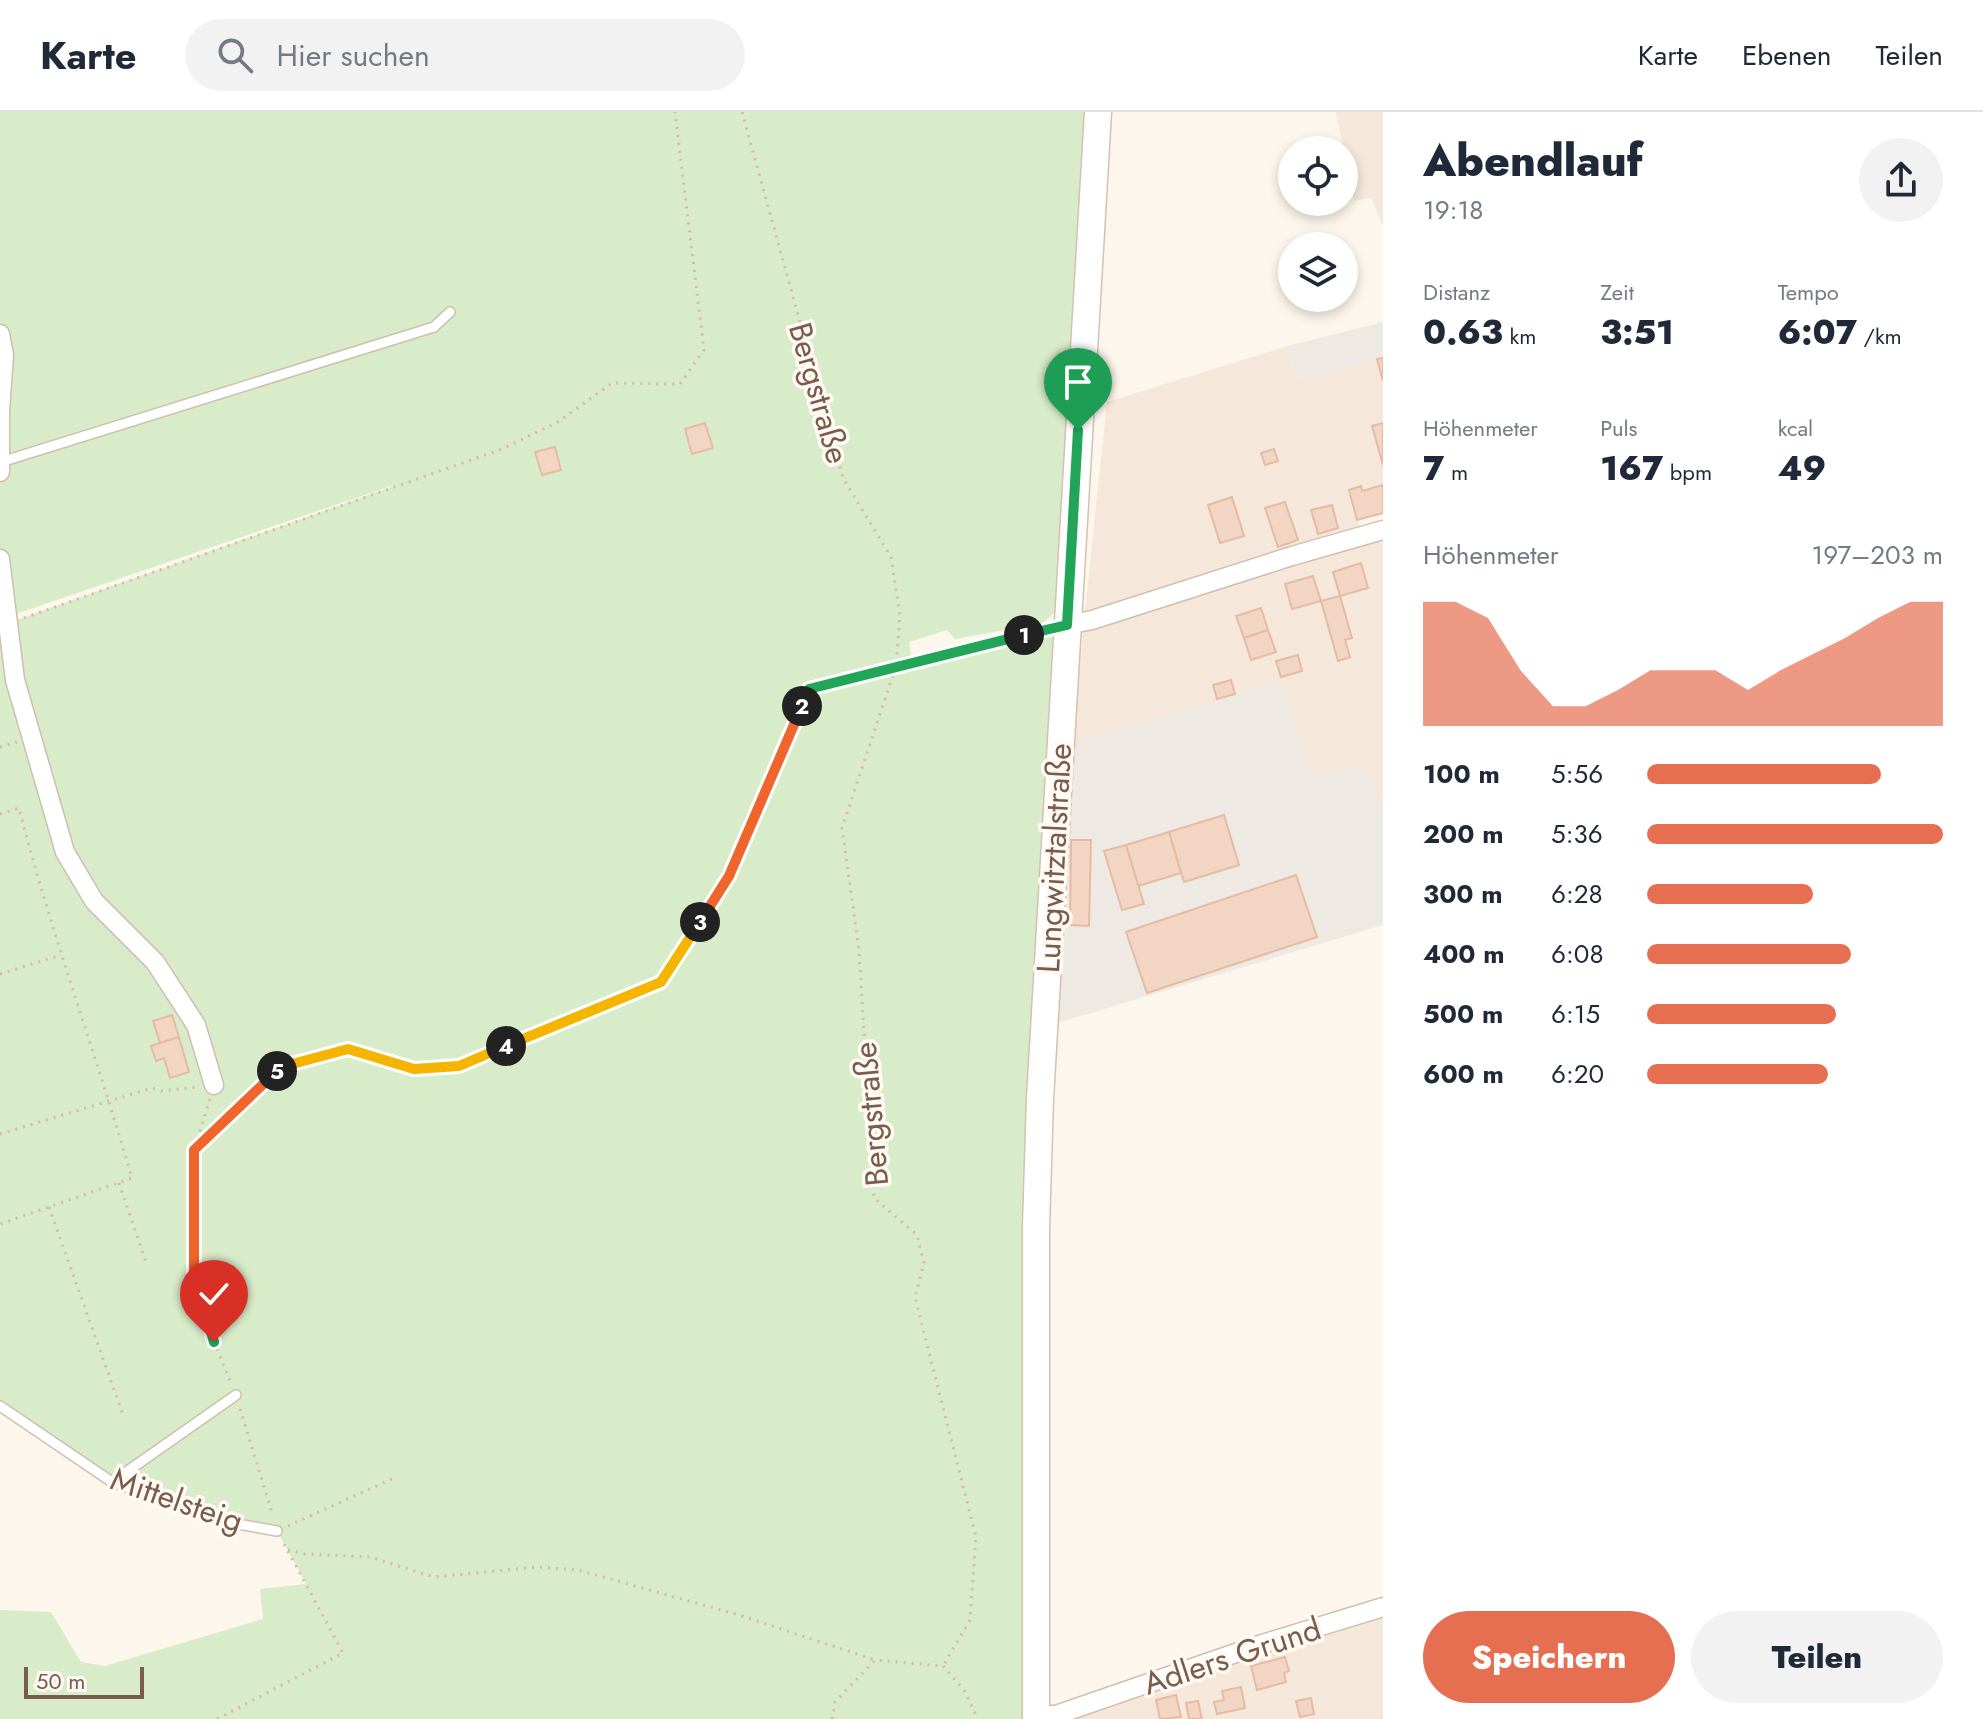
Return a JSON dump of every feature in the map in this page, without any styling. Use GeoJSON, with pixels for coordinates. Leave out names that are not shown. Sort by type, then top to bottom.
{"type":"FeatureCollection","features":[{"type":"Feature","properties":{"kind":"main road","name":"Lungwitztalstraße"},"geometry":{"type":"LineString","coordinates":[[1036,1717],[1036,1227],[1040,1099],[1098,112]]}},
{"type":"Feature","properties":{"kind":"street"},"geometry":{"type":"LineString","coordinates":[[0,334],[4,355],[0,472]]}},
{"type":"Feature","properties":{"kind":"street"},"geometry":{"type":"LineString","coordinates":[[1067,625],[1092,620],[1383,530]]}},
{"type":"Feature","properties":{"kind":"street"},"geometry":{"type":"LineString","coordinates":[[0,559],[15,680],[65,852],[94,901],[155,962],[196,1025],[214,1085]]}},
{"type":"Feature","properties":{"kind":"street","name":"Adlers Grund"},"geometry":{"type":"LineString","coordinates":[[1036,1717],[1056,1715],[1259,1645],[1383,1607]]}},
{"type":"Feature","properties":{"kind":"lane"},"geometry":{"type":"LineString","coordinates":[[1,462],[434,327],[450,312]]}},
{"type":"Feature","properties":{"kind":"lane"},"geometry":{"type":"LineString","coordinates":[[112,1482],[236,1395]]}},
{"type":"Feature","properties":{"kind":"lane","name":"Mittelsteig"},"geometry":{"type":"LineString","coordinates":[[0,1406],[112,1482],[221,1521],[277,1531]]}},
{"type":"Feature","properties":{"kind":"path"},"geometry":{"type":"LineString","coordinates":[[8,624],[502,449],[558,422],[612,383],[680,384],[704,350],[675,112]]}},
{"type":"Feature","properties":{"kind":"path","name":"Bergstraße"},"geometry":{"type":"LineString","coordinates":[[742,112],[843,478],[891,557],[900,615],[896,666],[842,828],[859,950],[874,1198],[917,1235],[924,1263],[915,1297],[976,1537],[970,1620],[943,1666]]}},
{"type":"Feature","properties":{"kind":"path"},"geometry":{"type":"LineString","coordinates":[[194,1150],[281,1067],[348,1049],[414,1069],[459,1066],[661,982],[729,876],[809,689],[1067,625]]}},
{"type":"Feature","properties":{"kind":"path"},"geometry":{"type":"LineString","coordinates":[[0,814],[19,808],[35,873],[132,1178],[0,1224]]}},
{"type":"Feature","properties":{"kind":"path"},"geometry":{"type":"LineString","coordinates":[[0,974],[61,955]]}},
{"type":"Feature","properties":{"kind":"path"},"geometry":{"type":"LineString","coordinates":[[0,1134],[152,1088],[161,1091],[214,1085],[194,1150],[194,1276],[214,1342],[236,1395],[277,1531],[343,1653],[217,1719]]}},
{"type":"Feature","properties":{"kind":"path"},"geometry":{"type":"LineString","coordinates":[[119,1183],[147,1265]]}},
{"type":"Feature","properties":{"kind":"path"},"geometry":{"type":"LineString","coordinates":[[49,1207],[123,1415]]}},
{"type":"Feature","properties":{"kind":"path"},"geometry":{"type":"LineString","coordinates":[[277,1531],[396,1477]]}},
{"type":"Feature","properties":{"kind":"path"},"geometry":{"type":"LineString","coordinates":[[287,1549],[305,1554],[370,1557],[434,1577],[537,1567],[578,1570],[739,1615],[875,1660],[943,1666],[964,1690],[978,1719]]}},
{"type":"Feature","properties":{"kind":"path"},"geometry":{"type":"LineString","coordinates":[[832,1719],[835,1702],[875,1660]]}},
{"type":"Feature","properties":{"kind":"shaded area"},"geometry":{"type":"Polygon","coordinates":[[[1336,112],[1383,112],[1383,226],[1371,198],[1358,200],[1358,136],[1341,136],[1336,112]]]}},
{"type":"Feature","properties":{"kind":"shaded area"},"geometry":{"type":"Polygon","coordinates":[[[1383,322],[1383,381],[1377,360],[1297,379],[1287,346],[1383,322]]]}},
{"type":"Feature","properties":{"kind":"shaded area"},"geometry":{"type":"Polygon","coordinates":[[[1287,346],[1297,379],[1377,359],[1383,381],[1383,423],[1372,426],[1383,465],[1383,485],[1357,520],[1371,544],[1383,542],[1383,814],[1365,767],[1312,775],[1071,744],[1107,402],[1287,346]]]}},
{"type":"Feature","properties":{"kind":"shaded area"},"geometry":{"type":"Polygon","coordinates":[[[1281,681],[1312,775],[1365,767],[1383,814],[1383,925],[1051,1025],[1071,744],[1281,681]]]}},
{"type":"Feature","properties":{"kind":"shaded area"},"geometry":{"type":"Polygon","coordinates":[[[1383,1615],[1383,1719],[1055,1719],[1259,1651],[1383,1615]]]}},
{"type":"Feature","properties":{"kind":"green space"},"geometry":{"type":"Polygon","coordinates":[[[0,112],[1084,112],[1056,611],[1043,623],[955,639],[947,630],[909,642],[913,668],[1050,633],[1055,639],[1024,1719],[0,1719],[0,1610],[51,1612],[81,1662],[105,1666],[263,1619],[260,1589],[306,1584],[277,1531],[221,1521],[112,1482],[0,1406],[0,112]],[[391,487],[7,617],[8,623],[391,487]]]}},
{"type":"Feature","properties":{"kind":"building"},"geometry":{"type":"Polygon","coordinates":[[[1383,358],[1383,381],[1377,359],[1383,358]]]}},
{"type":"Feature","properties":{"kind":"building"},"geometry":{"type":"Polygon","coordinates":[[[705,423],[713,448],[692,454],[685,429],[705,423]]]}},
{"type":"Feature","properties":{"kind":"building"},"geometry":{"type":"Polygon","coordinates":[[[1383,423],[1383,465],[1372,426],[1383,423]]]}},
{"type":"Feature","properties":{"kind":"building"},"geometry":{"type":"Polygon","coordinates":[[[555,447],[561,470],[542,475],[535,452],[555,447]]]}},
{"type":"Feature","properties":{"kind":"building"},"geometry":{"type":"Polygon","coordinates":[[[1274,449],[1278,461],[1265,465],[1261,453],[1274,449]]]}},
{"type":"Feature","properties":{"kind":"building"},"geometry":{"type":"Polygon","coordinates":[[[1383,485],[1383,513],[1357,520],[1349,490],[1361,486],[1362,491],[1383,485]]]}},
{"type":"Feature","properties":{"kind":"building"},"geometry":{"type":"Polygon","coordinates":[[[1232,497],[1244,536],[1220,543],[1208,505],[1232,497]]]}},
{"type":"Feature","properties":{"kind":"building"},"geometry":{"type":"Polygon","coordinates":[[[1285,502],[1298,540],[1278,547],[1265,508],[1285,502]]]}},
{"type":"Feature","properties":{"kind":"building"},"geometry":{"type":"Polygon","coordinates":[[[1332,505],[1338,528],[1318,534],[1311,510],[1332,505]]]}},
{"type":"Feature","properties":{"kind":"building"},"geometry":{"type":"Polygon","coordinates":[[[1361,563],[1368,588],[1340,596],[1333,572],[1361,563]]]}},
{"type":"Feature","properties":{"kind":"building"},"geometry":{"type":"Polygon","coordinates":[[[1313,576],[1321,601],[1292,609],[1285,584],[1313,576]]]}},
{"type":"Feature","properties":{"kind":"building"},"geometry":{"type":"Polygon","coordinates":[[[1340,596],[1352,638],[1345,640],[1350,657],[1338,661],[1321,601],[1340,596]]]}},
{"type":"Feature","properties":{"kind":"building"},"geometry":{"type":"Polygon","coordinates":[[[1261,608],[1268,630],[1244,638],[1236,616],[1261,608]]]}},
{"type":"Feature","properties":{"kind":"building"},"geometry":{"type":"Polygon","coordinates":[[[1268,630],[1276,652],[1251,660],[1244,638],[1268,630]]]}},
{"type":"Feature","properties":{"kind":"building"},"geometry":{"type":"Polygon","coordinates":[[[1298,655],[1302,671],[1281,677],[1276,661],[1298,655]]]}},
{"type":"Feature","properties":{"kind":"building"},"geometry":{"type":"Polygon","coordinates":[[[1231,680],[1235,694],[1217,699],[1213,685],[1231,680]]]}},
{"type":"Feature","properties":{"kind":"building"},"geometry":{"type":"Polygon","coordinates":[[[1224,815],[1239,865],[1184,882],[1169,832],[1224,815]]]}},
{"type":"Feature","properties":{"kind":"building"},"geometry":{"type":"Polygon","coordinates":[[[1169,832],[1181,873],[1138,886],[1126,845],[1169,832]]]}},
{"type":"Feature","properties":{"kind":"building"},"geometry":{"type":"Polygon","coordinates":[[[1071,840],[1091,840],[1089,926],[1070,925],[1071,840]]]}},
{"type":"Feature","properties":{"kind":"building"},"geometry":{"type":"Polygon","coordinates":[[[1126,845],[1144,904],[1122,910],[1104,851],[1126,845]]]}},
{"type":"Feature","properties":{"kind":"building"},"geometry":{"type":"Polygon","coordinates":[[[1296,875],[1317,937],[1147,993],[1126,932],[1296,875]]]}},
{"type":"Feature","properties":{"kind":"building"},"geometry":{"type":"Polygon","coordinates":[[[172,1015],[179,1037],[160,1043],[153,1021],[172,1015]]]}},
{"type":"Feature","properties":{"kind":"building"},"geometry":{"type":"Polygon","coordinates":[[[179,1037],[189,1072],[170,1078],[164,1058],[156,1061],[151,1046],[179,1037]]]}},
{"type":"Feature","properties":{"kind":"building"},"geometry":{"type":"Polygon","coordinates":[[[1285,1657],[1289,1671],[1284,1673],[1286,1682],[1257,1690],[1251,1666],[1285,1657]]]}},
{"type":"Feature","properties":{"kind":"building"},"geometry":{"type":"Polygon","coordinates":[[[1241,1687],[1245,1708],[1217,1714],[1214,1702],[1224,1700],[1222,1691],[1241,1687]]]}},
{"type":"Feature","properties":{"kind":"building"},"geometry":{"type":"Polygon","coordinates":[[[1176,1695],[1181,1717],[1160,1719],[1156,1700],[1176,1695]]]}},
{"type":"Feature","properties":{"kind":"building"},"geometry":{"type":"Polygon","coordinates":[[[1311,1698],[1314,1714],[1300,1717],[1296,1701],[1311,1698]]]}},
{"type":"Feature","properties":{"kind":"building"},"geometry":{"type":"Polygon","coordinates":[[[1198,1701],[1202,1719],[1189,1719],[1186,1703],[1198,1701]]]}},
{"type":"Feature","properties":{"kind":"route"},"geometry":{"type":"LineString","coordinates":[[214,1342],[194,1276],[194,1150],[281,1067],[348,1049],[414,1069],[459,1066],[661,982],[729,876],[809,689],[1067,625],[1078,430]]}}]}
